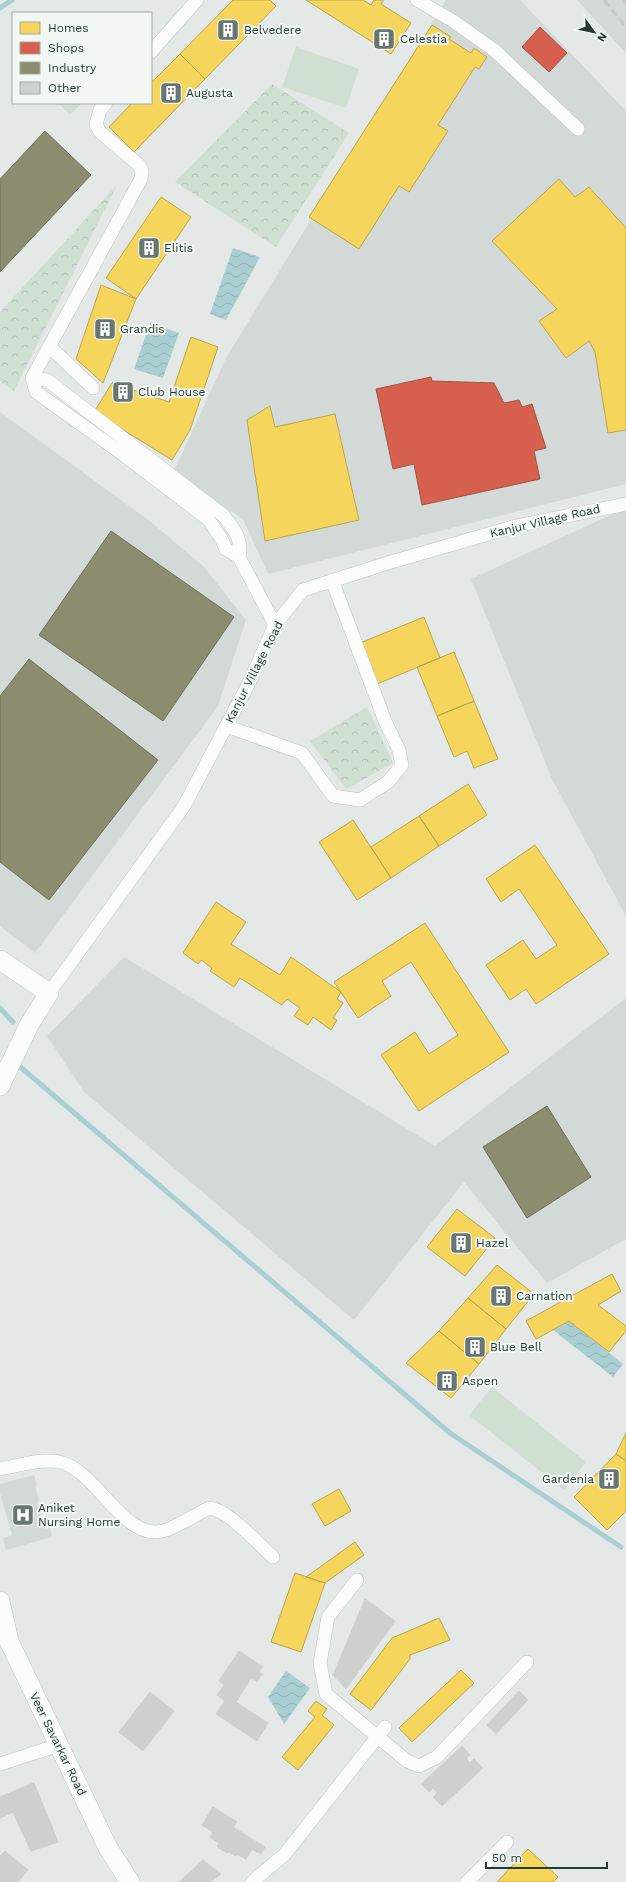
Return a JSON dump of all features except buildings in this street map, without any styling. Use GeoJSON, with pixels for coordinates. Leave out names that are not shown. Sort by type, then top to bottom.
{"type":"FeatureCollection","features":[{"type":"Feature","properties":{"kind":"street"},"geometry":{"type":"LineString","coordinates":[[152,51],[197,0]]}},
{"type":"Feature","properties":{"kind":"street"},"geometry":{"type":"LineString","coordinates":[[417,0],[453,21],[494,50],[578,129]]}},
{"type":"Feature","properties":{"kind":"street"},"geometry":{"type":"LineString","coordinates":[[105,104],[97,117],[96,124],[100,132],[139,165],[142,171],[141,179],[80,293],[32,378],[36,392],[124,455],[209,520],[226,549],[239,556],[275,625]]}},
{"type":"Feature","properties":{"kind":"street"},"geometry":{"type":"LineString","coordinates":[[49,346],[93,388]]}},
{"type":"Feature","properties":{"kind":"street"},"geometry":{"type":"LineString","coordinates":[[32,378],[47,380],[223,515],[232,526],[241,545],[239,556]]}},
{"type":"Feature","properties":{"kind":"street"},"geometry":{"type":"LineString","coordinates":[[124,455],[132,445]]}},
{"type":"Feature","properties":{"kind":"street","name":"Kanjur Village Road"},"geometry":{"type":"LineString","coordinates":[[44,990],[184,806],[249,683],[275,625],[303,590],[332,580],[516,526],[626,504]]}},
{"type":"Feature","properties":{"kind":"street"},"geometry":{"type":"LineString","coordinates":[[226,726],[302,753],[334,796],[360,800],[388,782],[402,765],[399,750],[385,721],[332,580]]}},
{"type":"Feature","properties":{"kind":"street"},"geometry":{"type":"LineString","coordinates":[[0,960],[44,990],[0,1086]]}},
{"type":"Feature","properties":{"kind":"street"},"geometry":{"type":"LineString","coordinates":[[0,1469],[48,1461],[62,1463],[84,1476],[130,1523],[142,1530],[164,1531],[209,1508],[217,1509],[273,1557]]}},
{"type":"Feature","properties":{"kind":"street"},"geometry":{"type":"LineString","coordinates":[[357,1580],[328,1617],[320,1663],[326,1694],[381,1731],[407,1761],[419,1766],[437,1757],[527,1662]]}},
{"type":"Feature","properties":{"kind":"street","name":"Veer Savarkar Road"},"geometry":{"type":"LineString","coordinates":[[0,1601],[9,1641],[108,1848],[130,1882]]}},
{"type":"Feature","properties":{"kind":"street"},"geometry":{"type":"LineString","coordinates":[[252,1882],[285,1854],[381,1731]]}},
{"type":"Feature","properties":{"kind":"street"},"geometry":{"type":"LineString","coordinates":[[0,1764],[59,1745]]}},
{"type":"Feature","properties":{"kind":"street"},"geometry":{"type":"LineString","coordinates":[[467,1882],[507,1842]]}},
{"type":"Feature","properties":{"kind":"shaded area"},"geometry":{"type":"Polygon","coordinates":[[[446,0],[520,0],[626,111],[626,484],[268,574],[243,519],[173,473],[226,358],[446,0]]]}},
{"type":"Feature","properties":{"kind":"shaded area"},"geometry":{"type":"Polygon","coordinates":[[[577,0],[626,0],[626,53],[577,0]]]}},
{"type":"Feature","properties":{"kind":"shaded area"},"geometry":{"type":"Polygon","coordinates":[[[0,412],[151,522],[204,567],[246,620],[218,706],[35,953],[0,926],[0,412]]]}},
{"type":"Feature","properties":{"kind":"shaded area"},"geometry":{"type":"Polygon","coordinates":[[[626,508],[626,916],[552,779],[471,579],[626,508]]]}},
{"type":"Feature","properties":{"kind":"shaded area"},"geometry":{"type":"Polygon","coordinates":[[[124,957],[435,1146],[626,998],[626,1239],[547,1283],[464,1182],[354,1320],[84,1092],[47,1036],[124,957]]]}},
{"type":"Feature","properties":{"kind":"shaded area","name":"Aniket Nursing Home"},"geometry":{"type":"Polygon","coordinates":[[[34,1475],[39,1501],[37,1502],[44,1529],[50,1528],[52,1537],[6,1550],[3,1538],[12,1535],[0,1493],[0,1484],[34,1475]]]}},
{"type":"Feature","properties":{"kind":"green space"},"geometry":{"type":"Polygon","coordinates":[[[296,47],[359,69],[346,108],[282,87],[296,47]]]}},
{"type":"Feature","properties":{"kind":"green space"},"geometry":{"type":"Polygon","coordinates":[[[272,84],[349,133],[276,247],[175,182],[272,84]]]}},
{"type":"Feature","properties":{"kind":"green space"},"geometry":{"type":"Polygon","coordinates":[[[59,104],[81,104],[70,115],[59,104]]]}},
{"type":"Feature","properties":{"kind":"green space"},"geometry":{"type":"Polygon","coordinates":[[[117,185],[14,391],[0,381],[0,312],[117,185]]]}},
{"type":"Feature","properties":{"kind":"green space"},"geometry":{"type":"Polygon","coordinates":[[[367,707],[393,763],[346,789],[310,741],[367,707]]]}},
{"type":"Feature","properties":{"kind":"green space"},"geometry":{"type":"Polygon","coordinates":[[[492,1387],[586,1462],[564,1490],[469,1415],[492,1387]]]}},
{"type":"Feature","properties":{"kind":"water"},"geometry":{"type":"Polygon","coordinates":[[[233,248],[260,257],[226,320],[210,314],[233,248]]]}},
{"type":"Feature","properties":{"kind":"water"},"geometry":{"type":"Polygon","coordinates":[[[150,323],[179,333],[163,378],[134,369],[150,323]]]}},
{"type":"Feature","properties":{"kind":"water"},"geometry":{"type":"Polygon","coordinates":[[[569,1321],[623,1364],[613,1377],[553,1330],[569,1321]]]}},
{"type":"Feature","properties":{"kind":"water"},"geometry":{"type":"Polygon","coordinates":[[[286,1671],[310,1688],[284,1724],[268,1697],[286,1671]]]}},
{"type":"Feature","properties":{"kind":"waterway"},"geometry":{"type":"LineString","coordinates":[[0,8],[12,0]]}},
{"type":"Feature","properties":{"kind":"waterway"},"geometry":{"type":"LineString","coordinates":[[0,1008],[13,1022]]}},
{"type":"Feature","properties":{"kind":"waterway"},"geometry":{"type":"LineString","coordinates":[[18,1065],[450,1433],[621,1547]]}},
{"type":"Feature","properties":{"kind":"railway"},"geometry":{"type":"LineString","coordinates":[[604,0],[626,27]]}},
{"type":"Feature","properties":{"kind":"place","name":"Belvedere"},"geometry":{"type":"Point","coordinates":[228,30]}},
{"type":"Feature","properties":{"kind":"place","name":"Celestia"},"geometry":{"type":"Point","coordinates":[384,39]}},
{"type":"Feature","properties":{"kind":"place","name":"Augusta"},"geometry":{"type":"Point","coordinates":[171,93]}},
{"type":"Feature","properties":{"kind":"place","name":"Elitis"},"geometry":{"type":"Point","coordinates":[149,248]}},
{"type":"Feature","properties":{"kind":"place","name":"Grandis"},"geometry":{"type":"Point","coordinates":[105,329]}},
{"type":"Feature","properties":{"kind":"place","name":"Club House"},"geometry":{"type":"Point","coordinates":[123,392]}},
{"type":"Feature","properties":{"kind":"place","name":"Hazel"},"geometry":{"type":"Point","coordinates":[461,1243]}},
{"type":"Feature","properties":{"kind":"place","name":"Carnation"},"geometry":{"type":"Point","coordinates":[501,1296]}},
{"type":"Feature","properties":{"kind":"place","name":"Blue Bell"},"geometry":{"type":"Point","coordinates":[475,1347]}},
{"type":"Feature","properties":{"kind":"place","name":"Aspen"},"geometry":{"type":"Point","coordinates":[447,1381]}},
{"type":"Feature","properties":{"kind":"place","name":"Gardenia"},"geometry":{"type":"Point","coordinates":[609,1479]}},
{"type":"Feature","properties":{"kind":"place","name":"Aniket Nursing Home"},"geometry":{"type":"Point","coordinates":[23,1515]}}]}
